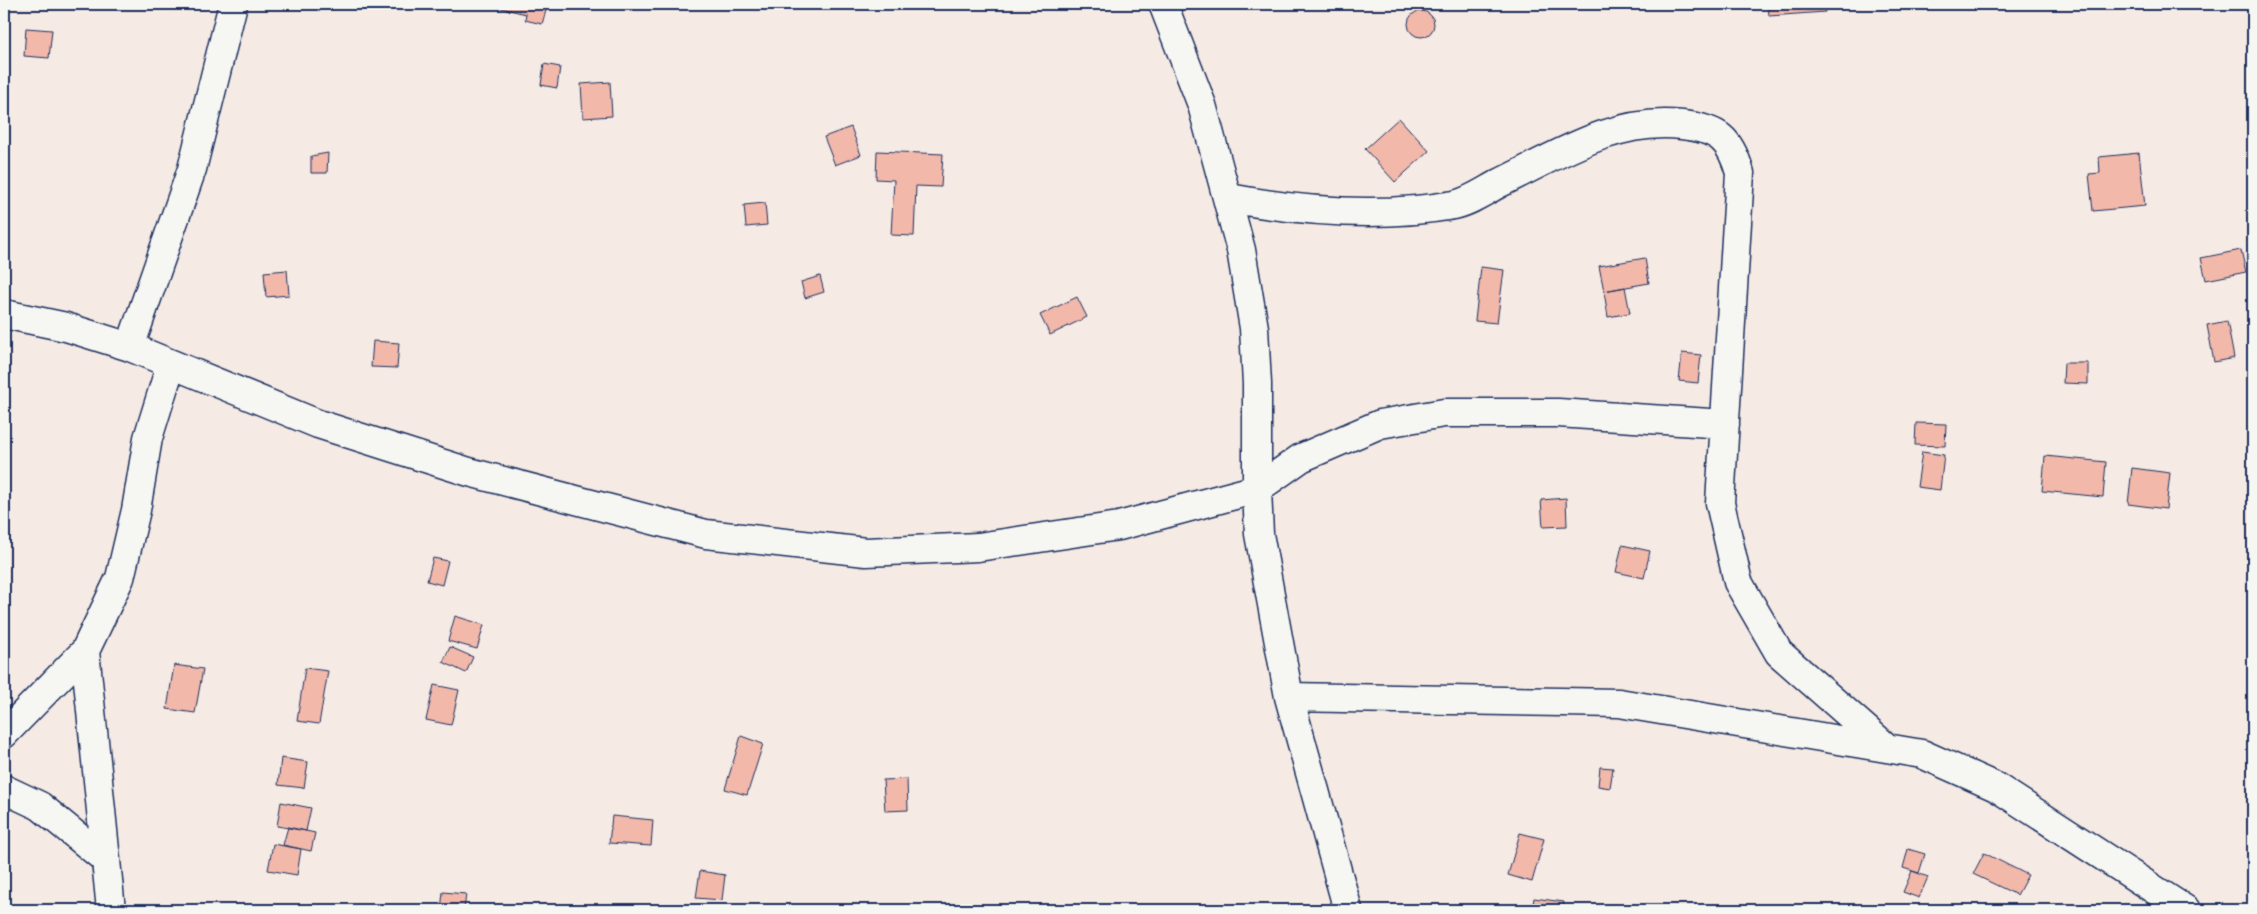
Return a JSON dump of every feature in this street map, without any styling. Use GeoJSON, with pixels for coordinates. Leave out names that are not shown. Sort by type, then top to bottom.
{"type":"FeatureCollection","features":[{"type":"Feature","properties":{"kind":"street"},"geometry":{"type":"LineString","coordinates":[[130,347],[192,168],[233,4]]}},
{"type":"Feature","properties":{"kind":"street"},"geometry":{"type":"LineString","coordinates":[[1163,4],[1202,105],[1242,250],[1254,328],[1257,384],[1259,534],[1289,697],[1348,910]]}},
{"type":"Feature","properties":{"kind":"street"},"geometry":{"type":"LineString","coordinates":[[1229,198],[1284,208],[1389,212],[1447,206],[1456,204],[1591,139],[1634,125],[1673,124],[1696,127],[1719,135],[1734,152],[1740,173],[1720,503],[1738,582],[1779,653],[1887,748]]}},
{"type":"Feature","properties":{"kind":"street"},"geometry":{"type":"LineString","coordinates":[[4,314],[66,327],[130,347],[318,424],[469,472],[716,535],[866,552],[978,547],[1119,526],[1257,489],[1301,458],[1380,424],[1444,413],[1558,413],[1725,424]]}},
{"type":"Feature","properties":{"kind":"street"},"geometry":{"type":"LineString","coordinates":[[4,734],[86,651],[120,578],[136,510],[148,438],[171,364]]}},
{"type":"Feature","properties":{"kind":"street"},"geometry":{"type":"LineString","coordinates":[[86,651],[111,910]]}},
{"type":"Feature","properties":{"kind":"street"},"geometry":{"type":"LineString","coordinates":[[1289,697],[1619,703],[1922,754],[1996,787],[2186,910]]}},
{"type":"Feature","properties":{"kind":"street"},"geometry":{"type":"LineString","coordinates":[[4,789],[40,806],[106,860]]}},
{"type":"Feature","properties":{"kind":"building"},"geometry":{"type":"Polygon","coordinates":[[[502,4],[548,4],[542,24],[525,20],[526,14],[501,8],[502,4]]]}},
{"type":"Feature","properties":{"kind":"building"},"geometry":{"type":"Polygon","coordinates":[[[1768,4],[1824,4],[1825,12],[1769,16],[1768,4]]]}},
{"type":"Feature","properties":{"kind":"building"},"geometry":{"type":"Polygon","coordinates":[[[1421,11],[1430,15],[1434,24],[1430,33],[1421,37],[1412,33],[1408,24],[1412,15],[1421,11]]]}},
{"type":"Feature","properties":{"kind":"building"},"geometry":{"type":"Polygon","coordinates":[[[26,28],[52,30],[49,58],[24,56],[26,28]]]}},
{"type":"Feature","properties":{"kind":"building"},"geometry":{"type":"Polygon","coordinates":[[[544,64],[560,67],[557,88],[541,85],[544,64]]]}},
{"type":"Feature","properties":{"kind":"building"},"geometry":{"type":"Polygon","coordinates":[[[610,82],[612,116],[583,118],[581,84],[610,82]]]}},
{"type":"Feature","properties":{"kind":"building"},"geometry":{"type":"Polygon","coordinates":[[[1399,118],[1429,151],[1395,182],[1365,149],[1399,118]]]}},
{"type":"Feature","properties":{"kind":"building"},"geometry":{"type":"Polygon","coordinates":[[[851,127],[861,155],[835,165],[824,137],[851,127]]]}},
{"type":"Feature","properties":{"kind":"building"},"geometry":{"type":"Polygon","coordinates":[[[877,151],[943,154],[941,187],[916,186],[914,236],[891,235],[894,180],[876,179],[877,151]]]}},
{"type":"Feature","properties":{"kind":"building"},"geometry":{"type":"Polygon","coordinates":[[[328,153],[327,173],[311,173],[311,156],[328,153]]]}},
{"type":"Feature","properties":{"kind":"building"},"geometry":{"type":"Polygon","coordinates":[[[2139,153],[2145,206],[2093,211],[2089,174],[2100,173],[2099,157],[2139,153]]]}},
{"type":"Feature","properties":{"kind":"building"},"geometry":{"type":"Polygon","coordinates":[[[765,203],[767,225],[746,227],[744,205],[765,203]]]}},
{"type":"Feature","properties":{"kind":"building"},"geometry":{"type":"Polygon","coordinates":[[[2241,250],[2246,272],[2206,280],[2201,258],[2241,250]]]}},
{"type":"Feature","properties":{"kind":"building"},"geometry":{"type":"Polygon","coordinates":[[[1645,258],[1649,283],[1604,291],[1599,266],[1645,258]]]}},
{"type":"Feature","properties":{"kind":"building"},"geometry":{"type":"Polygon","coordinates":[[[1481,267],[1504,270],[1497,323],[1475,321],[1481,267]]]}},
{"type":"Feature","properties":{"kind":"building"},"geometry":{"type":"Polygon","coordinates":[[[287,270],[289,295],[266,297],[264,272],[287,270]]]}},
{"type":"Feature","properties":{"kind":"building"},"geometry":{"type":"Polygon","coordinates":[[[820,276],[824,292],[805,298],[801,282],[820,276]]]}},
{"type":"Feature","properties":{"kind":"building"},"geometry":{"type":"Polygon","coordinates":[[[1625,287],[1630,313],[1608,317],[1604,291],[1625,287]]]}},
{"type":"Feature","properties":{"kind":"building"},"geometry":{"type":"Polygon","coordinates":[[[1077,297],[1087,317],[1050,335],[1040,315],[1077,297]]]}},
{"type":"Feature","properties":{"kind":"building"},"geometry":{"type":"Polygon","coordinates":[[[2227,321],[2234,358],[2214,362],[2207,325],[2227,321]]]}},
{"type":"Feature","properties":{"kind":"building"},"geometry":{"type":"Polygon","coordinates":[[[373,341],[399,343],[397,368],[371,367],[373,341]]]}},
{"type":"Feature","properties":{"kind":"building"},"geometry":{"type":"Polygon","coordinates":[[[1682,353],[1701,355],[1698,383],[1679,381],[1682,353]]]}},
{"type":"Feature","properties":{"kind":"building"},"geometry":{"type":"Polygon","coordinates":[[[2064,363],[2088,363],[2088,384],[2063,383],[2064,363]]]}},
{"type":"Feature","properties":{"kind":"building"},"geometry":{"type":"Polygon","coordinates":[[[1916,423],[1946,424],[1945,446],[1915,445],[1916,423]]]}},
{"type":"Feature","properties":{"kind":"building"},"geometry":{"type":"Polygon","coordinates":[[[1922,452],[1944,455],[1940,490],[1917,487],[1922,452]]]}},
{"type":"Feature","properties":{"kind":"building"},"geometry":{"type":"Polygon","coordinates":[[[2045,456],[2106,462],[2103,497],[2042,491],[2045,456]]]}},
{"type":"Feature","properties":{"kind":"building"},"geometry":{"type":"Polygon","coordinates":[[[2132,468],[2170,473],[2166,509],[2128,504],[2132,468]]]}},
{"type":"Feature","properties":{"kind":"building"},"geometry":{"type":"Polygon","coordinates":[[[1566,498],[1567,526],[1543,527],[1541,500],[1566,498]]]}},
{"type":"Feature","properties":{"kind":"building"},"geometry":{"type":"Polygon","coordinates":[[[1622,545],[1650,551],[1644,578],[1616,572],[1622,545]]]}},
{"type":"Feature","properties":{"kind":"building"},"geometry":{"type":"Polygon","coordinates":[[[433,558],[448,561],[442,585],[427,581],[433,558]]]}},
{"type":"Feature","properties":{"kind":"building"},"geometry":{"type":"Polygon","coordinates":[[[455,616],[484,625],[477,649],[448,641],[455,616]]]}},
{"type":"Feature","properties":{"kind":"building"},"geometry":{"type":"Polygon","coordinates":[[[450,647],[473,657],[466,673],[443,662],[450,647]]]}},
{"type":"Feature","properties":{"kind":"building"},"geometry":{"type":"Polygon","coordinates":[[[174,665],[203,669],[195,713],[167,709],[174,665]]]}},
{"type":"Feature","properties":{"kind":"building"},"geometry":{"type":"Polygon","coordinates":[[[305,668],[328,671],[319,724],[297,721],[305,668]]]}},
{"type":"Feature","properties":{"kind":"building"},"geometry":{"type":"Polygon","coordinates":[[[434,685],[459,690],[451,725],[426,720],[434,685]]]}},
{"type":"Feature","properties":{"kind":"building"},"geometry":{"type":"Polygon","coordinates":[[[741,736],[763,744],[747,795],[725,789],[741,736]]]}},
{"type":"Feature","properties":{"kind":"building"},"geometry":{"type":"Polygon","coordinates":[[[281,758],[308,762],[304,788],[278,785],[281,758]]]}},
{"type":"Feature","properties":{"kind":"building"},"geometry":{"type":"Polygon","coordinates":[[[1600,767],[1613,768],[1610,788],[1598,786],[1600,767]]]}},
{"type":"Feature","properties":{"kind":"building"},"geometry":{"type":"Polygon","coordinates":[[[907,779],[908,810],[885,811],[883,780],[907,779]]]}},
{"type":"Feature","properties":{"kind":"building"},"geometry":{"type":"Polygon","coordinates":[[[281,802],[311,808],[306,831],[277,826],[281,802]]]}},
{"type":"Feature","properties":{"kind":"building"},"geometry":{"type":"Polygon","coordinates":[[[612,816],[653,820],[651,846],[609,843],[612,816]]]}},
{"type":"Feature","properties":{"kind":"building"},"geometry":{"type":"Polygon","coordinates":[[[288,827],[315,833],[311,851],[283,845],[288,827]]]}},
{"type":"Feature","properties":{"kind":"building"},"geometry":{"type":"Polygon","coordinates":[[[1520,833],[1544,839],[1532,882],[1508,875],[1520,833]]]}},
{"type":"Feature","properties":{"kind":"building"},"geometry":{"type":"Polygon","coordinates":[[[273,844],[301,849],[297,875],[268,870],[273,844]]]}},
{"type":"Feature","properties":{"kind":"building"},"geometry":{"type":"Polygon","coordinates":[[[1908,849],[1925,854],[1919,873],[1903,868],[1908,849]]]}},
{"type":"Feature","properties":{"kind":"building"},"geometry":{"type":"Polygon","coordinates":[[[1984,853],[2028,875],[2017,895],[1973,874],[1984,853]]]}},
{"type":"Feature","properties":{"kind":"building"},"geometry":{"type":"Polygon","coordinates":[[[700,871],[725,875],[722,900],[696,898],[700,871]]]}},
{"type":"Feature","properties":{"kind":"building"},"geometry":{"type":"Polygon","coordinates":[[[1912,871],[1928,877],[1919,898],[1903,892],[1912,871]]]}},
{"type":"Feature","properties":{"kind":"building"},"geometry":{"type":"Polygon","coordinates":[[[443,892],[466,894],[464,910],[441,910],[443,892]]]}},
{"type":"Feature","properties":{"kind":"building"},"geometry":{"type":"Polygon","coordinates":[[[1534,898],[1564,902],[1563,910],[1532,910],[1534,898]]]}}]}
